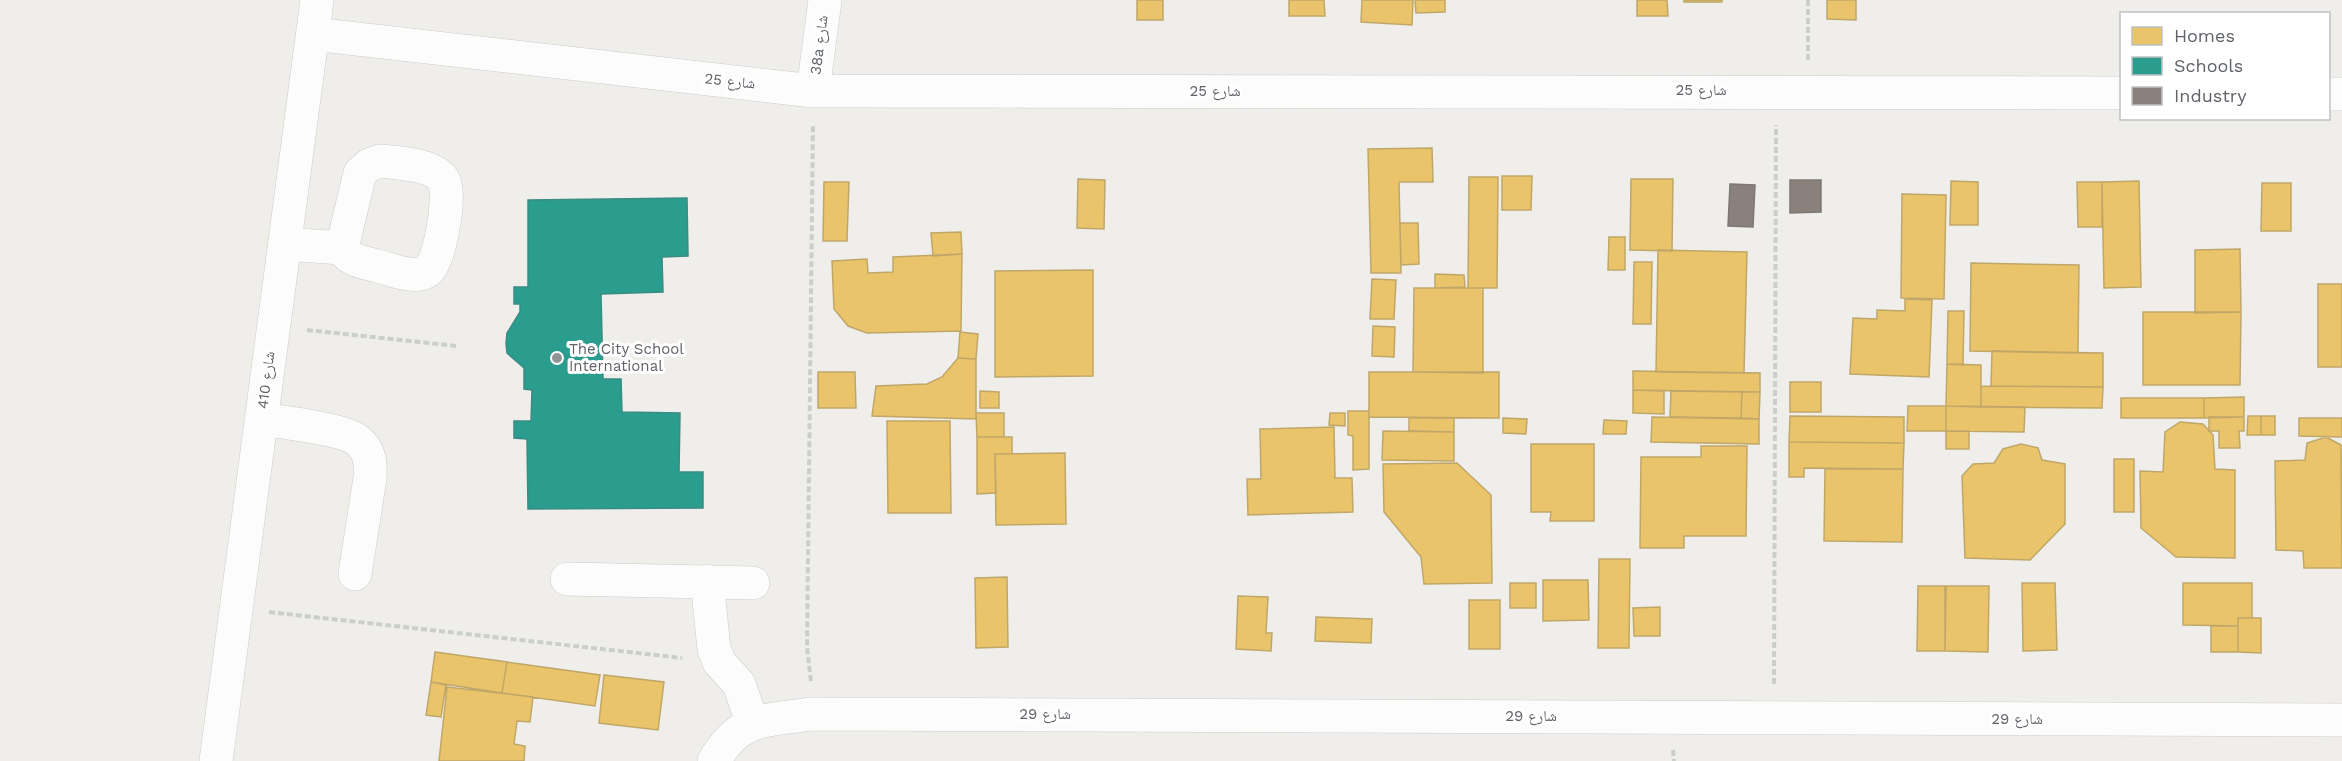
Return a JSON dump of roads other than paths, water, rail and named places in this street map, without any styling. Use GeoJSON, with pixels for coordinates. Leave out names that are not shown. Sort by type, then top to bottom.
{"type":"FeatureCollection","features":[{"type":"Feature","properties":{"kind":"street","name":"شارع 410"},"geometry":{"type":"LineString","coordinates":[[216,761],[317,0]]}},
{"type":"Feature","properties":{"kind":"street","name":"38a شارع"},"geometry":{"type":"LineString","coordinates":[[813,91],[825,0]]}},
{"type":"Feature","properties":{"kind":"street","name":"شارع 25"},"geometry":{"type":"LineString","coordinates":[[312,34],[813,91],[1776,90],[2120,93]]}},
{"type":"Feature","properties":{"kind":"street"},"geometry":{"type":"LineString","coordinates":[[285,244],[342,248]]}},
{"type":"Feature","properties":{"kind":"street"},"geometry":{"type":"LineString","coordinates":[[261,419],[341,433],[356,438],[366,449],[371,463],[370,478],[355,574]]}},
{"type":"Feature","properties":{"kind":"street"},"geometry":{"type":"LineString","coordinates":[[567,579],[753,582]]}},
{"type":"Feature","properties":{"kind":"street"},"geometry":{"type":"LineString","coordinates":[[707,581],[711,634],[719,662],[739,684],[752,722]]}},
{"type":"Feature","properties":{"kind":"street","name":"شارع 29"},"geometry":{"type":"LineString","coordinates":[[720,751],[752,722],[811,714],[2342,720]]}},
{"type":"Feature","properties":{"kind":"place","name":"The City School International"},"geometry":{"type":"Point","coordinates":[557,358]}}]}
